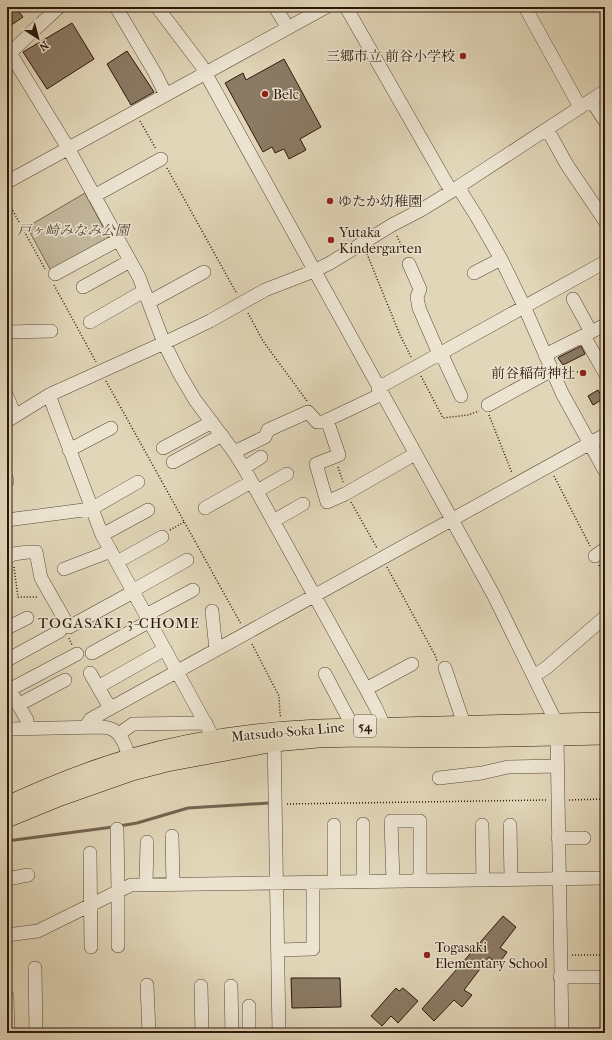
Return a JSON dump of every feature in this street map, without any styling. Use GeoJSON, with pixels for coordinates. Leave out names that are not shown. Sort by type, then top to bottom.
{"type":"FeatureCollection","features":[{"type":"Feature","properties":{"kind":"main road","name":"Matsudo-Soka Line"},"geometry":{"type":"LineString","coordinates":[[7,805],[54,784],[89,771],[173,761],[277,731],[318,739],[458,739],[557,729],[605,722]]}},
{"type":"Feature","properties":{"kind":"main road","name":"Matsudo-Soka Line"},"geometry":{"type":"LineString","coordinates":[[7,819],[170,747],[214,739],[277,731],[384,726],[464,724],[557,729]]}},
{"type":"Feature","properties":{"kind":"street"},"geometry":{"type":"LineString","coordinates":[[59,7],[8,54],[68,148],[139,277],[164,343],[195,400],[222,435],[244,468],[366,689],[384,726]]}},
{"type":"Feature","properties":{"kind":"street"},"geometry":{"type":"LineString","coordinates":[[116,7],[155,73],[166,95]]}},
{"type":"Feature","properties":{"kind":"street"},"geometry":{"type":"LineString","coordinates":[[157,7],[201,65],[493,594],[534,676],[557,729],[562,1033]]}},
{"type":"Feature","properties":{"kind":"street"},"geometry":{"type":"LineString","coordinates":[[275,7],[288,28]]}},
{"type":"Feature","properties":{"kind":"street"},"geometry":{"type":"LineString","coordinates":[[7,182],[326,7]]}},
{"type":"Feature","properties":{"kind":"street"},"geometry":{"type":"LineString","coordinates":[[346,7],[447,184],[455,189],[477,218],[500,259],[524,306],[562,394],[605,471]]}},
{"type":"Feature","properties":{"kind":"street"},"geometry":{"type":"LineString","coordinates":[[525,7],[586,103],[605,121]]}},
{"type":"Feature","properties":{"kind":"street"},"geometry":{"type":"LineString","coordinates":[[7,396],[11,419],[49,395],[210,321],[265,290],[314,271],[330,263],[455,189],[605,91]]}},
{"type":"Feature","properties":{"kind":"street"},"geometry":{"type":"LineString","coordinates":[[547,129],[567,165],[605,221]]}},
{"type":"Feature","properties":{"kind":"street"},"geometry":{"type":"LineString","coordinates":[[94,196],[161,159]]}},
{"type":"Feature","properties":{"kind":"street"},"geometry":{"type":"LineString","coordinates":[[51,276],[118,240]]}},
{"type":"Feature","properties":{"kind":"street"},"geometry":{"type":"LineString","coordinates":[[474,273],[500,259]]}},
{"type":"Feature","properties":{"kind":"street"},"geometry":{"type":"LineString","coordinates":[[83,287],[130,261]]}},
{"type":"Feature","properties":{"kind":"street"},"geometry":{"type":"LineString","coordinates":[[234,452],[265,437],[268,430],[308,412],[316,422],[323,422],[327,420],[380,391],[416,366],[605,262]]}},
{"type":"Feature","properties":{"kind":"street"},"geometry":{"type":"LineString","coordinates":[[409,264],[420,289],[417,296],[419,308],[461,396]]}},
{"type":"Feature","properties":{"kind":"street"},"geometry":{"type":"LineString","coordinates":[[90,322],[204,272]]}},
{"type":"Feature","properties":{"kind":"street"},"geometry":{"type":"LineString","coordinates":[[573,299],[605,373]]}},
{"type":"Feature","properties":{"kind":"street"},"geometry":{"type":"LineString","coordinates":[[545,355],[605,325]]}},
{"type":"Feature","properties":{"kind":"street"},"geometry":{"type":"LineString","coordinates":[[7,332],[52,331]]}},
{"type":"Feature","properties":{"kind":"street"},"geometry":{"type":"LineString","coordinates":[[486,410],[552,370]]}},
{"type":"Feature","properties":{"kind":"street"},"geometry":{"type":"LineString","coordinates":[[49,395],[102,535],[214,739]]}},
{"type":"Feature","properties":{"kind":"street"},"geometry":{"type":"LineString","coordinates":[[327,420],[339,455],[316,464],[327,502],[345,494],[415,454]]}},
{"type":"Feature","properties":{"kind":"street"},"geometry":{"type":"LineString","coordinates":[[164,448],[212,422]]}},
{"type":"Feature","properties":{"kind":"street"},"geometry":{"type":"LineString","coordinates":[[69,450],[111,428]]}},
{"type":"Feature","properties":{"kind":"street"},"geometry":{"type":"LineString","coordinates":[[173,462],[222,435]]}},
{"type":"Feature","properties":{"kind":"street"},"geometry":{"type":"LineString","coordinates":[[85,727],[92,719],[110,708],[605,435]]}},
{"type":"Feature","properties":{"kind":"street"},"geometry":{"type":"LineString","coordinates":[[244,468],[261,457]]}},
{"type":"Feature","properties":{"kind":"street"},"geometry":{"type":"LineString","coordinates":[[205,508],[254,486],[287,474]]}},
{"type":"Feature","properties":{"kind":"street"},"geometry":{"type":"LineString","coordinates":[[8,524],[91,509],[138,482]]}},
{"type":"Feature","properties":{"kind":"street"},"geometry":{"type":"LineString","coordinates":[[273,521],[303,504]]}},
{"type":"Feature","properties":{"kind":"street"},"geometry":{"type":"LineString","coordinates":[[102,535],[148,510]]}},
{"type":"Feature","properties":{"kind":"street"},"geometry":{"type":"LineString","coordinates":[[117,562],[162,538]]}},
{"type":"Feature","properties":{"kind":"street"},"geometry":{"type":"LineString","coordinates":[[64,569],[111,551]]}},
{"type":"Feature","properties":{"kind":"street"},"geometry":{"type":"LineString","coordinates":[[10,556],[28,552],[36,552],[41,578],[64,629]]}},
{"type":"Feature","properties":{"kind":"street"},"geometry":{"type":"LineString","coordinates":[[7,660],[187,560]]}},
{"type":"Feature","properties":{"kind":"street"},"geometry":{"type":"LineString","coordinates":[[92,653],[193,590]]}},
{"type":"Feature","properties":{"kind":"street"},"geometry":{"type":"LineString","coordinates":[[212,611],[216,650]]}},
{"type":"Feature","properties":{"kind":"street"},"geometry":{"type":"LineString","coordinates":[[534,676],[546,668],[605,617]]}},
{"type":"Feature","properties":{"kind":"street"},"geometry":{"type":"LineString","coordinates":[[7,628],[26,618]]}},
{"type":"Feature","properties":{"kind":"street"},"geometry":{"type":"LineString","coordinates":[[98,687],[165,649]]}},
{"type":"Feature","properties":{"kind":"street"},"geometry":{"type":"LineString","coordinates":[[27,728],[27,720],[8,688],[77,654]]}},
{"type":"Feature","properties":{"kind":"street"},"geometry":{"type":"LineString","coordinates":[[366,689],[412,664]]}},
{"type":"Feature","properties":{"kind":"street"},"geometry":{"type":"LineString","coordinates":[[445,668],[464,724]]}},
{"type":"Feature","properties":{"kind":"street"},"geometry":{"type":"LineString","coordinates":[[90,673],[110,708]]}},
{"type":"Feature","properties":{"kind":"street"},"geometry":{"type":"LineString","coordinates":[[324,674],[353,727]]}},
{"type":"Feature","properties":{"kind":"street"},"geometry":{"type":"LineString","coordinates":[[18,705],[65,680]]}},
{"type":"Feature","properties":{"kind":"street"},"geometry":{"type":"LineString","coordinates":[[119,734],[133,724],[206,723]]}},
{"type":"Feature","properties":{"kind":"street"},"geometry":{"type":"LineString","coordinates":[[7,728],[110,728],[119,734],[124,743],[130,765]]}},
{"type":"Feature","properties":{"kind":"street"},"geometry":{"type":"LineString","coordinates":[[277,731],[279,1033]]}},
{"type":"Feature","properties":{"kind":"street"},"geometry":{"type":"LineString","coordinates":[[439,778],[482,773],[508,767],[558,766]]}},
{"type":"Feature","properties":{"kind":"street"},"geometry":{"type":"LineString","coordinates":[[393,881],[391,821],[420,821],[420,881]]}},
{"type":"Feature","properties":{"kind":"street"},"geometry":{"type":"LineString","coordinates":[[363,824],[363,881]]}},
{"type":"Feature","properties":{"kind":"street"},"geometry":{"type":"LineString","coordinates":[[334,825],[334,882]]}},
{"type":"Feature","properties":{"kind":"street"},"geometry":{"type":"LineString","coordinates":[[482,825],[483,880]]}},
{"type":"Feature","properties":{"kind":"street"},"geometry":{"type":"LineString","coordinates":[[510,825],[511,879]]}},
{"type":"Feature","properties":{"kind":"street"},"geometry":{"type":"LineString","coordinates":[[117,829],[118,946]]}},
{"type":"Feature","properties":{"kind":"street"},"geometry":{"type":"LineString","coordinates":[[172,836],[173,883]]}},
{"type":"Feature","properties":{"kind":"street"},"geometry":{"type":"LineString","coordinates":[[558,838],[584,838]]}},
{"type":"Feature","properties":{"kind":"street"},"geometry":{"type":"LineString","coordinates":[[146,884],[147,842]]}},
{"type":"Feature","properties":{"kind":"street"},"geometry":{"type":"LineString","coordinates":[[90,853],[91,947]]}},
{"type":"Feature","properties":{"kind":"street"},"geometry":{"type":"LineString","coordinates":[[7,879],[28,875]]}},
{"type":"Feature","properties":{"kind":"street"},"geometry":{"type":"LineString","coordinates":[[7,935],[38,931],[131,884],[605,878]]}},
{"type":"Feature","properties":{"kind":"street"},"geometry":{"type":"LineString","coordinates":[[278,950],[313,949],[313,882]]}},
{"type":"Feature","properties":{"kind":"street"},"geometry":{"type":"LineString","coordinates":[[35,968],[36,1033]]}},
{"type":"Feature","properties":{"kind":"street"},"geometry":{"type":"LineString","coordinates":[[560,977],[605,976]]}},
{"type":"Feature","properties":{"kind":"street"},"geometry":{"type":"LineString","coordinates":[[147,985],[149,1033]]}},
{"type":"Feature","properties":{"kind":"street"},"geometry":{"type":"LineString","coordinates":[[201,986],[202,1033]]}},
{"type":"Feature","properties":{"kind":"street"},"geometry":{"type":"LineString","coordinates":[[231,986],[232,1033]]}},
{"type":"Feature","properties":{"kind":"street"},"geometry":{"type":"LineString","coordinates":[[7,996],[8,1033]]}},
{"type":"Feature","properties":{"kind":"street"},"geometry":{"type":"LineString","coordinates":[[249,1006],[249,1033]]}},
{"type":"Feature","properties":{"kind":"path"},"geometry":{"type":"LineString","coordinates":[[7,200],[51,276],[101,372],[279,696],[280,715],[277,731]]}},
{"type":"Feature","properties":{"kind":"path"},"geometry":{"type":"LineString","coordinates":[[392,225],[407,256],[409,264]]}},
{"type":"Feature","properties":{"kind":"path"},"geometry":{"type":"LineString","coordinates":[[362,243],[400,335],[443,418],[468,415],[486,410],[516,484]]}},
{"type":"Feature","properties":{"kind":"path"},"geometry":{"type":"LineString","coordinates":[[565,371],[578,372]]}},
{"type":"Feature","properties":{"kind":"path"},"geometry":{"type":"LineString","coordinates":[[553,472],[600,553],[605,576]]}},
{"type":"Feature","properties":{"kind":"path"},"geometry":{"type":"LineString","coordinates":[[162,538],[164,533],[184,522]]}},
{"type":"Feature","properties":{"kind":"path"},"geometry":{"type":"LineString","coordinates":[[8,524],[10,556],[18,597],[40,596]]}},
{"type":"Feature","properties":{"kind":"path"},"geometry":{"type":"LineString","coordinates":[[284,804],[605,799]]}},
{"type":"Feature","properties":{"kind":"path"},"geometry":{"type":"LineString","coordinates":[[568,955],[605,955]]}},
{"type":"Feature","properties":{"kind":"green space","name":"戸ヶ崎みなみ公園"},"geometry":{"type":"Polygon","coordinates":[[[85,193],[110,240],[51,271],[27,227],[85,193]]]}},
{"type":"Feature","properties":{"kind":"building"},"geometry":{"type":"Polygon","coordinates":[[[7,7],[15,7],[23,17],[7,28],[7,7]]]}},
{"type":"Feature","properties":{"kind":"building"},"geometry":{"type":"Polygon","coordinates":[[[72,23],[94,59],[47,89],[23,52],[72,23]]]}},
{"type":"Feature","properties":{"kind":"building"},"geometry":{"type":"Polygon","coordinates":[[[127,51],[154,92],[131,105],[107,64],[127,51]]]}},
{"type":"Feature","properties":{"kind":"building"},"geometry":{"type":"Polygon","coordinates":[[[284,59],[321,127],[300,139],[306,150],[289,159],[284,149],[275,153],[272,147],[263,152],[225,83],[243,73],[246,80],[284,59]]]}},
{"type":"Feature","properties":{"kind":"building"},"geometry":{"type":"Polygon","coordinates":[[[581,346],[585,354],[563,365],[558,358],[581,346]]]}},
{"type":"Feature","properties":{"kind":"building"},"geometry":{"type":"Polygon","coordinates":[[[598,390],[603,399],[593,405],[588,396],[598,390]]]}},
{"type":"Feature","properties":{"kind":"building"},"geometry":{"type":"Polygon","coordinates":[[[503,916],[516,927],[500,948],[507,952],[498,965],[489,957],[464,990],[472,995],[462,1007],[454,1000],[434,1021],[422,1009],[503,916]]]}},
{"type":"Feature","properties":{"kind":"building"},"geometry":{"type":"Polygon","coordinates":[[[291,978],[340,978],[341,1007],[292,1008],[291,978]]]}},
{"type":"Feature","properties":{"kind":"building"},"geometry":{"type":"Polygon","coordinates":[[[396,988],[399,991],[403,988],[418,1001],[398,1023],[391,1016],[382,1026],[371,1016],[396,988]]]}},
{"type":"Feature","properties":{"kind":"waterway"},"geometry":{"type":"LineString","coordinates":[[119,826],[137,823],[188,808],[269,803]]}},
{"type":"Feature","properties":{"kind":"waterway"},"geometry":{"type":"LineString","coordinates":[[7,841],[113,827]]}},
{"type":"Feature","properties":{"kind":"place","name":"三郷市立 前谷小学校"},"geometry":{"type":"Point","coordinates":[463,56]}},
{"type":"Feature","properties":{"kind":"place","name":"Belc"},"geometry":{"type":"Point","coordinates":[265,94]}},
{"type":"Feature","properties":{"kind":"place","name":"ゆたか幼稚園"},"geometry":{"type":"Point","coordinates":[330,201]}},
{"type":"Feature","properties":{"kind":"place","name":"Yutaka Kindergarten"},"geometry":{"type":"Point","coordinates":[331,240]}},
{"type":"Feature","properties":{"kind":"place","name":"前谷稲荷神社"},"geometry":{"type":"Point","coordinates":[583,373]}},
{"type":"Feature","properties":{"kind":"place","name":"Togasaki Elementary School"},"geometry":{"type":"Point","coordinates":[427,955]}},
{"type":"Feature","properties":{"kind":"district","name":"TOGASAKI 3-CHOME"},"geometry":{"type":"Point","coordinates":[119,623]}}]}
